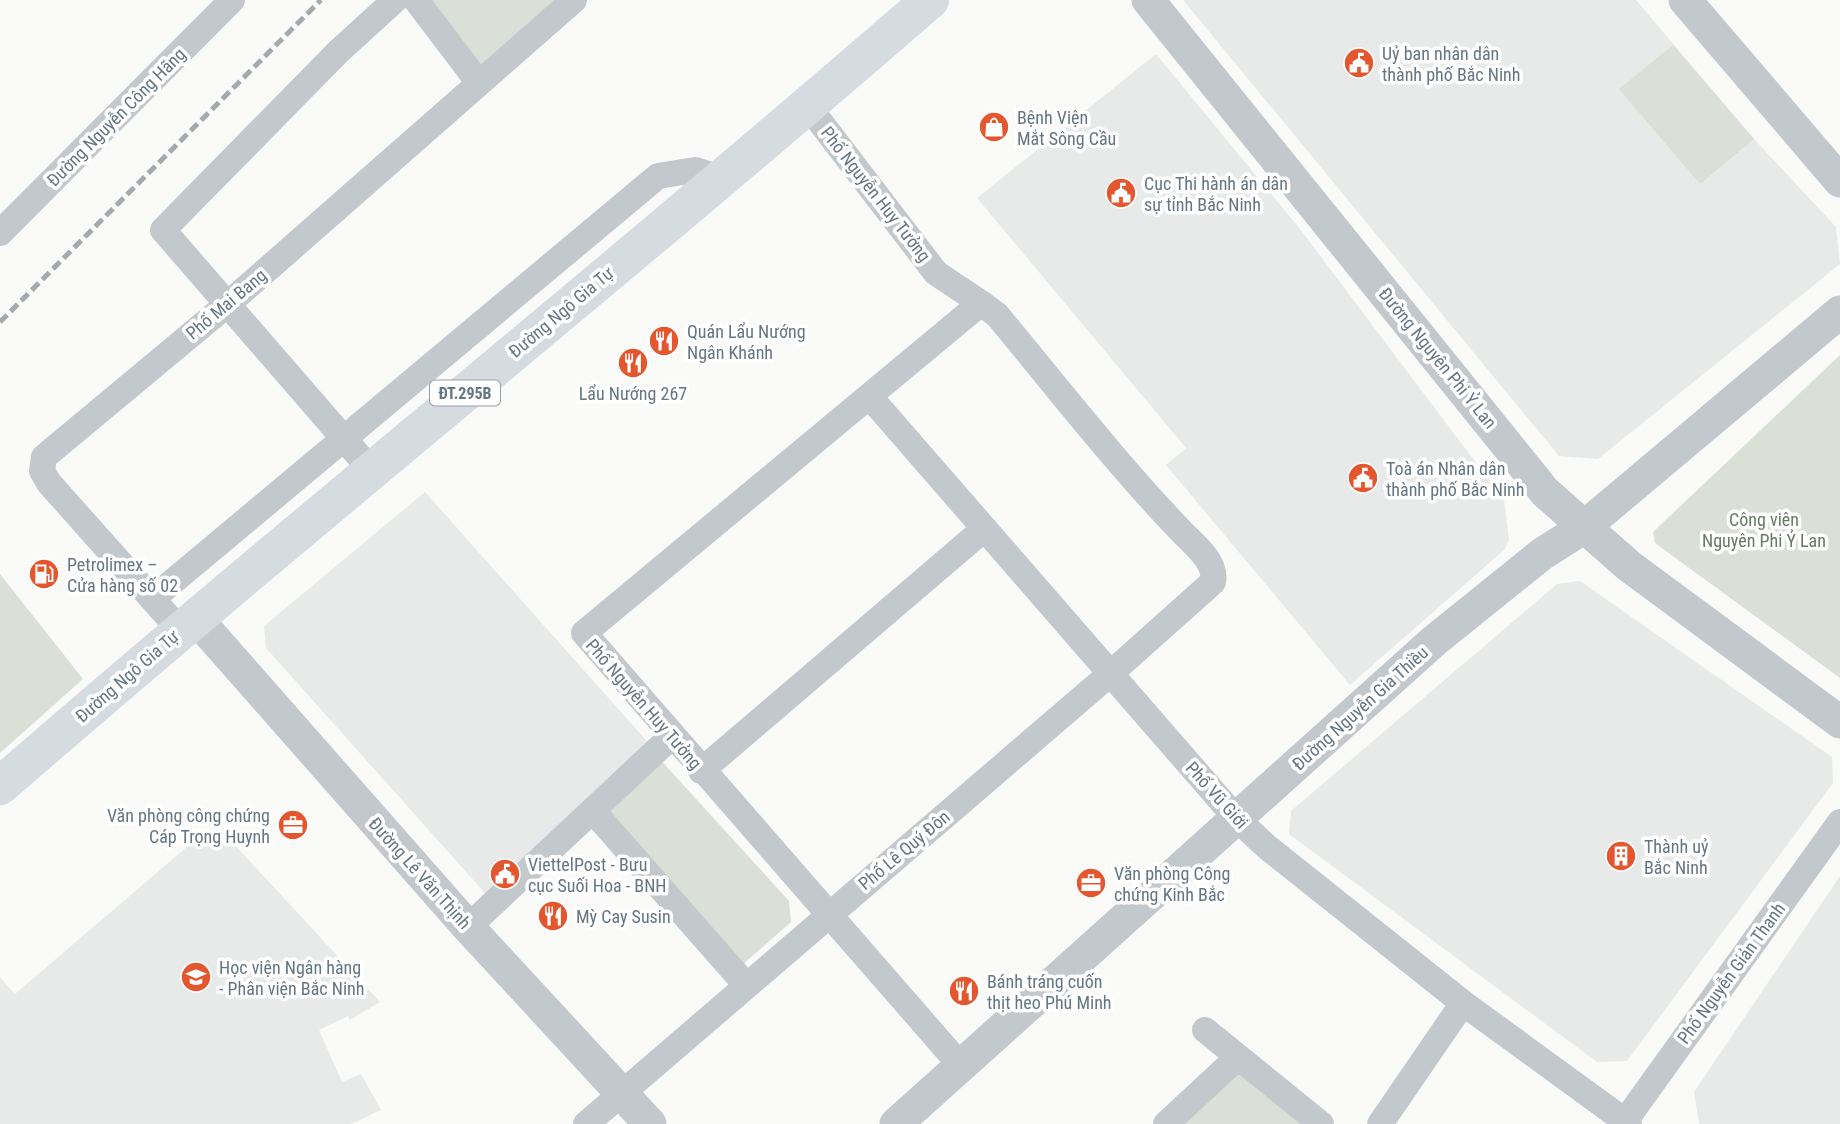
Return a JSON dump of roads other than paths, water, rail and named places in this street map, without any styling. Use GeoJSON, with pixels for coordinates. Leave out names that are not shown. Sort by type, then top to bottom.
{"type":"FeatureCollection","features":[{"type":"Feature","properties":{"kind":"main road","name":"Đường Ngô Gia Tự"},"geometry":{"type":"LineString","coordinates":[[0,786],[187,624],[808,106],[930,0]]}},
{"type":"Feature","properties":{"kind":"street","name":"Đường Nguyễn Công Hãng"},"geometry":{"type":"LineString","coordinates":[[0,233],[232,0]]}},
{"type":"Feature","properties":{"kind":"street"},"geometry":{"type":"LineString","coordinates":[[372,471],[163,230],[329,61],[395,0]]}},
{"type":"Feature","properties":{"kind":"street"},"geometry":{"type":"LineString","coordinates":[[416,0],[479,83]]}},
{"type":"Feature","properties":{"kind":"street","name":"Phố Mai Bang"},"geometry":{"type":"LineString","coordinates":[[187,624],[152,599],[49,483],[42,461],[48,453],[229,303],[574,0]]}},
{"type":"Feature","properties":{"kind":"street","name":"Đường Nguyên Phi Ỷ Lan"},"geometry":{"type":"LineString","coordinates":[[1148,0],[1545,492],[1583,528],[1701,621],[1840,722]]}},
{"type":"Feature","properties":{"kind":"street"},"geometry":{"type":"LineString","coordinates":[[1685,0],[1840,181]]}},
{"type":"Feature","properties":{"kind":"street","name":"Phố Nguyễn Huy Tưởng"},"geometry":{"type":"LineString","coordinates":[[808,106],[936,273],[997,315],[1153,502],[1208,559],[1213,572]]}},
{"type":"Feature","properties":{"kind":"street"},"geometry":{"type":"LineString","coordinates":[[152,599],[658,176],[695,170],[720,178]]}},
{"type":"Feature","properties":{"kind":"street","name":"Phố Nguyễn Huy Tưởng"},"geometry":{"type":"LineString","coordinates":[[962,1067],[830,913],[701,771],[584,633],[981,303]]}},
{"type":"Feature","properties":{"kind":"street","name":"Đường Nguyễn Gia Thiều"},"geometry":{"type":"LineString","coordinates":[[896,1124],[1434,641],[1542,554],[1583,528],[1840,312]]}},
{"type":"Feature","properties":{"kind":"street","name":"Phố Vũ Giới"},"geometry":{"type":"LineString","coordinates":[[870,397],[1237,819],[1268,847],[1463,1003],[1625,1123]]}},
{"type":"Feature","properties":{"kind":"street"},"geometry":{"type":"LineString","coordinates":[[701,771],[984,529]]}},
{"type":"Feature","properties":{"kind":"street","name":"Phố Lê Quý Đôn"},"geometry":{"type":"LineString","coordinates":[[586,1124],[1110,674],[1213,582],[1213,572]]}},
{"type":"Feature","properties":{"kind":"street","name":"Đường Lê Văn Thịnh"},"geometry":{"type":"LineString","coordinates":[[187,624],[650,1124]]}},
{"type":"Feature","properties":{"kind":"street"},"geometry":{"type":"LineString","coordinates":[[468,927],[671,736]]}},
{"type":"Feature","properties":{"kind":"street"},"geometry":{"type":"LineString","coordinates":[[593,811],[747,985]]}},
{"type":"Feature","properties":{"kind":"street","name":"Phố Nguyễn Giản Thanh"},"geometry":{"type":"LineString","coordinates":[[1625,1123],[1840,822]]}},
{"type":"Feature","properties":{"kind":"street"},"geometry":{"type":"LineString","coordinates":[[1380,1124],[1463,1003]]}},
{"type":"Feature","properties":{"kind":"street"},"geometry":{"type":"LineString","coordinates":[[1205,1030],[1321,1124]]}},
{"type":"Feature","properties":{"kind":"street"},"geometry":{"type":"LineString","coordinates":[[1166,1124],[1237,1058]]}},
{"type":"Feature","properties":{"kind":"railway"},"geometry":{"type":"LineString","coordinates":[[0,322],[321,0]]}},
{"type":"Feature","properties":{"kind":"place","name":"Uỷ ban nhân dân thành phố Bắc Ninh"},"geometry":{"type":"Point","coordinates":[1359,63]}},
{"type":"Feature","properties":{"kind":"place","name":"Bệnh Viện Mắt Sông Cầu"},"geometry":{"type":"Point","coordinates":[994,127]}},
{"type":"Feature","properties":{"kind":"place","name":"Cục Thi hành án dân sự tỉnh Bắc Ninh"},"geometry":{"type":"Point","coordinates":[1121,193]}},
{"type":"Feature","properties":{"kind":"place","name":"Quán Lẩu Nướng Ngân Khánh"},"geometry":{"type":"Point","coordinates":[664,341]}},
{"type":"Feature","properties":{"kind":"place","name":"Lẩu Nướng 267"},"geometry":{"type":"Point","coordinates":[633,363]}},
{"type":"Feature","properties":{"kind":"place","name":"Toà án Nhân dân thành phố Bắc Ninh"},"geometry":{"type":"Point","coordinates":[1363,478]}},
{"type":"Feature","properties":{"kind":"place","name":"Petrolimex – Cửa hàng số 02"},"geometry":{"type":"Point","coordinates":[44,574]}},
{"type":"Feature","properties":{"kind":"place","name":"Văn phòng công chứng Cáp Trọng Huynh"},"geometry":{"type":"Point","coordinates":[293,825]}},
{"type":"Feature","properties":{"kind":"place","name":"Thành uỷ Bắc Ninh"},"geometry":{"type":"Point","coordinates":[1621,856]}},
{"type":"Feature","properties":{"kind":"place","name":"ViettelPost - Bưu cục Suối Hoa - BNH"},"geometry":{"type":"Point","coordinates":[505,874]}},
{"type":"Feature","properties":{"kind":"place","name":"Văn phòng Công chứng Kinh Bắc"},"geometry":{"type":"Point","coordinates":[1091,883]}},
{"type":"Feature","properties":{"kind":"place","name":"Mỳ Cay Susin"},"geometry":{"type":"Point","coordinates":[553,916]}},
{"type":"Feature","properties":{"kind":"place","name":"Học viện Ngân hàng - Phân viện Bắc Ninh"},"geometry":{"type":"Point","coordinates":[196,977]}},
{"type":"Feature","properties":{"kind":"place","name":"Bánh tráng cuốn thịt heo Phú Minh"},"geometry":{"type":"Point","coordinates":[964,991]}},
{"type":"Feature","properties":{"kind":"park label","name":"Công viên Nguyên Phi Ỷ Lan"},"geometry":{"type":"Point","coordinates":[1764,529]}}]}
